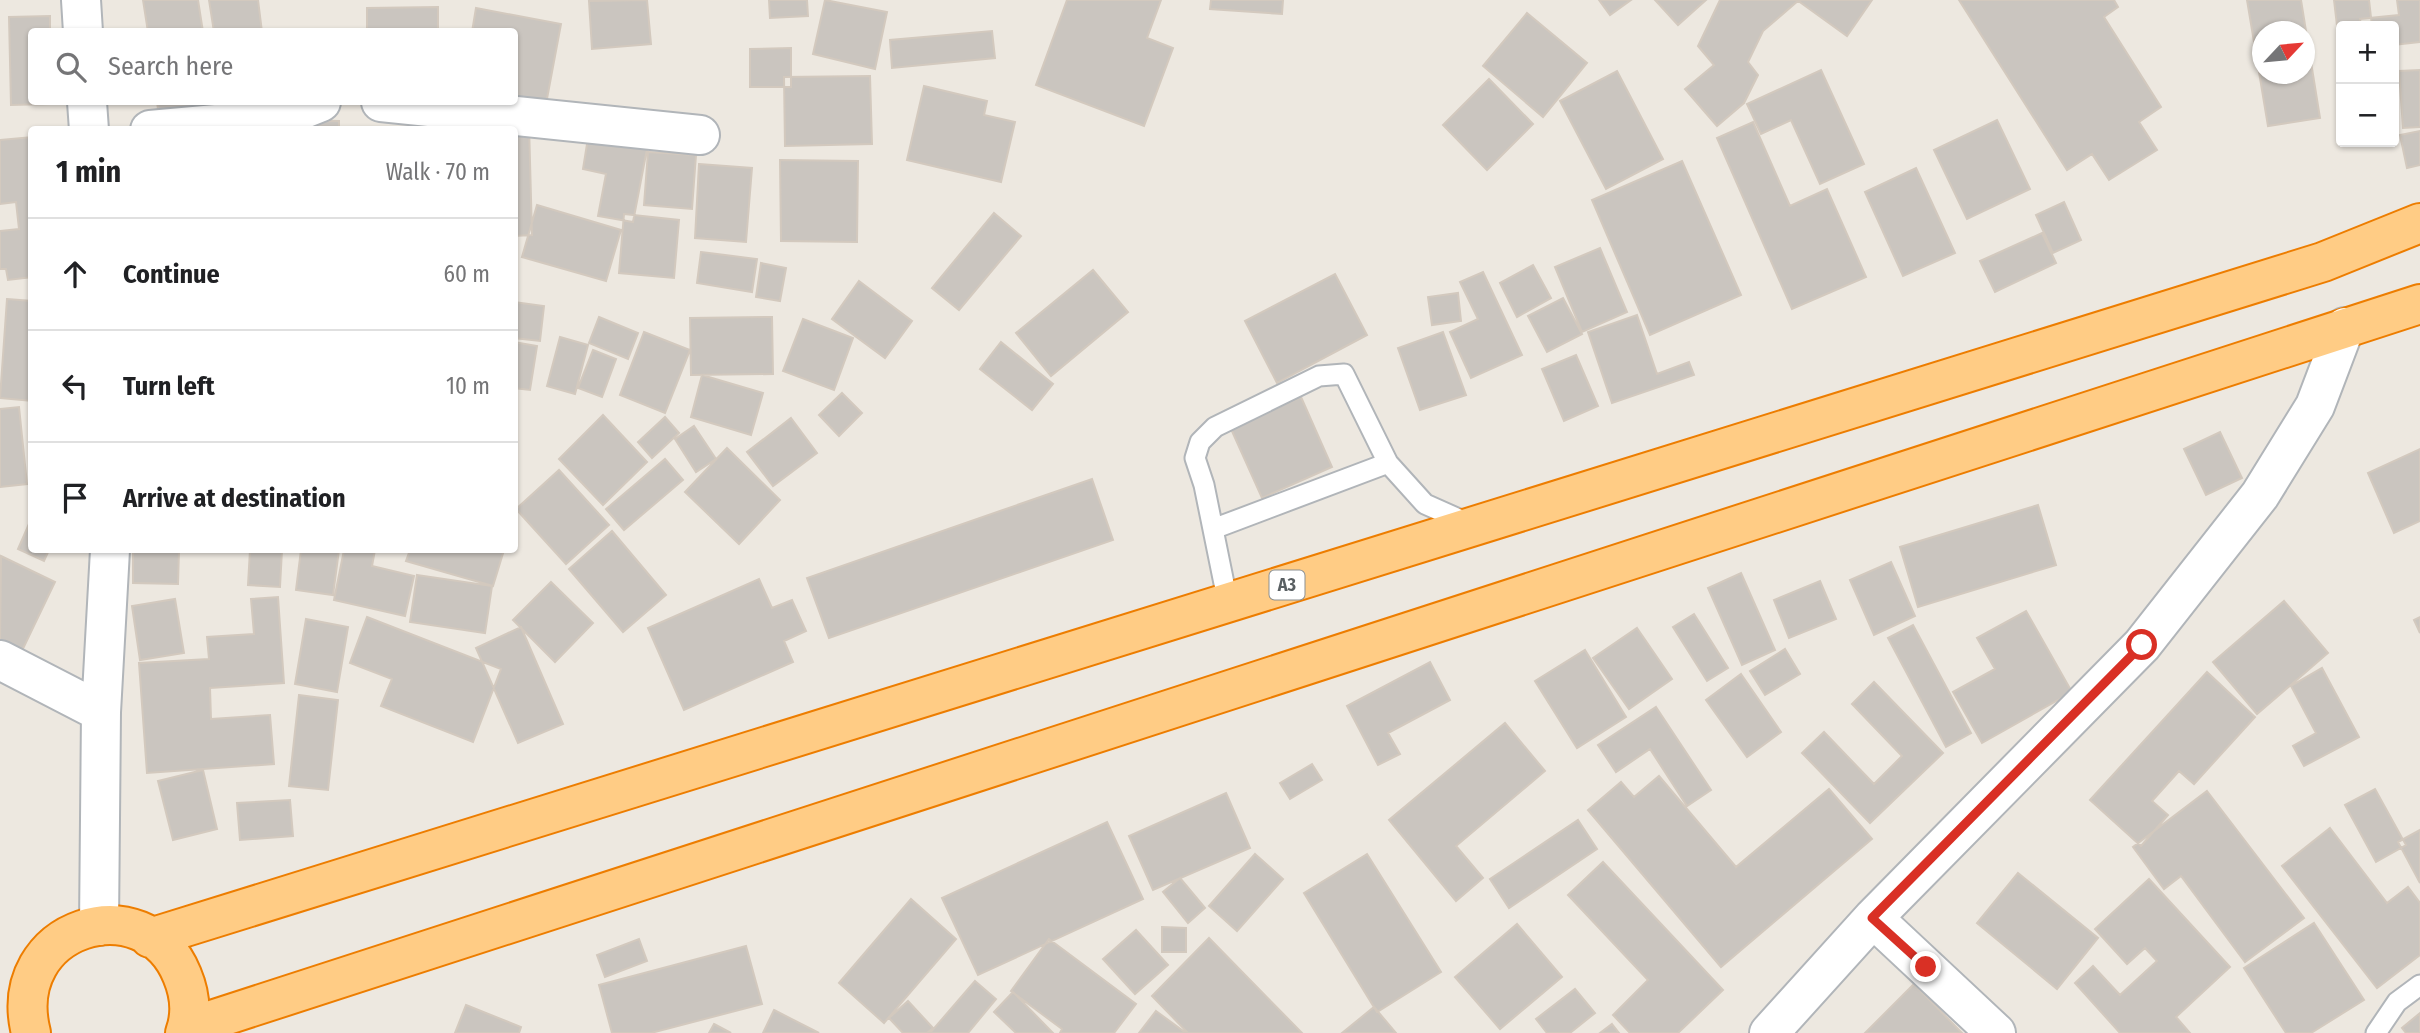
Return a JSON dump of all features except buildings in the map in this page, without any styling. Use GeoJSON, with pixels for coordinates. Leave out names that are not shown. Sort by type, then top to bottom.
{"type":"FeatureCollection","features":[{"type":"Feature","properties":{"kind":"highway","name":"A3"},"geometry":{"type":"LineString","coordinates":[[150,938],[2323,262],[2420,223]]}},
{"type":"Feature","properties":{"kind":"highway"},"geometry":{"type":"LineString","coordinates":[[32,1033],[27,1007],[16,984],[51,948],[81,929],[99,926],[134,930],[150,938],[173,959],[187,986],[190,1007],[186,1030],[2420,304]]}},
{"type":"Feature","properties":{"kind":"street"},"geometry":{"type":"LineString","coordinates":[[81,0],[83,28]]}},
{"type":"Feature","properties":{"kind":"street"},"geometry":{"type":"LineString","coordinates":[[87,105],[89,126]]}},
{"type":"Feature","properties":{"kind":"street"},"geometry":{"type":"LineString","coordinates":[[194,126],[281,118],[314,105]]}},
{"type":"Feature","properties":{"kind":"street"},"geometry":{"type":"LineString","coordinates":[[410,105],[700,135]]}},
{"type":"Feature","properties":{"kind":"street"},"geometry":{"type":"LineString","coordinates":[[1769,1033],[1872,918],[2151,635],[2260,495],[2315,406],[2345,327]]}},
{"type":"Feature","properties":{"kind":"street"},"geometry":{"type":"LineString","coordinates":[[99,926],[102,712],[110,553]]}},
{"type":"Feature","properties":{"kind":"street"},"geometry":{"type":"LineString","coordinates":[[0,660],[102,712]]}},
{"type":"Feature","properties":{"kind":"street"},"geometry":{"type":"LineString","coordinates":[[1872,918],[1996,1033]]}},
{"type":"Feature","properties":{"kind":"lane"},"geometry":{"type":"LineString","coordinates":[[1228,603],[1195,458],[1200,442],[1215,427],[1319,376],[1344,374],[1388,463],[1424,504],[1475,526]]}},
{"type":"Feature","properties":{"kind":"lane"},"geometry":{"type":"LineString","coordinates":[[1213,529],[1388,463]]}},
{"type":"Feature","properties":{"kind":"lane"},"geometry":{"type":"LineString","coordinates":[[2376,1033],[2397,1002],[2420,985]]}},
{"type":"Feature","properties":{"kind":"route"},"geometry":{"type":"LineString","coordinates":[[1926,967],[1872,918],[2142,645]]}}]}
